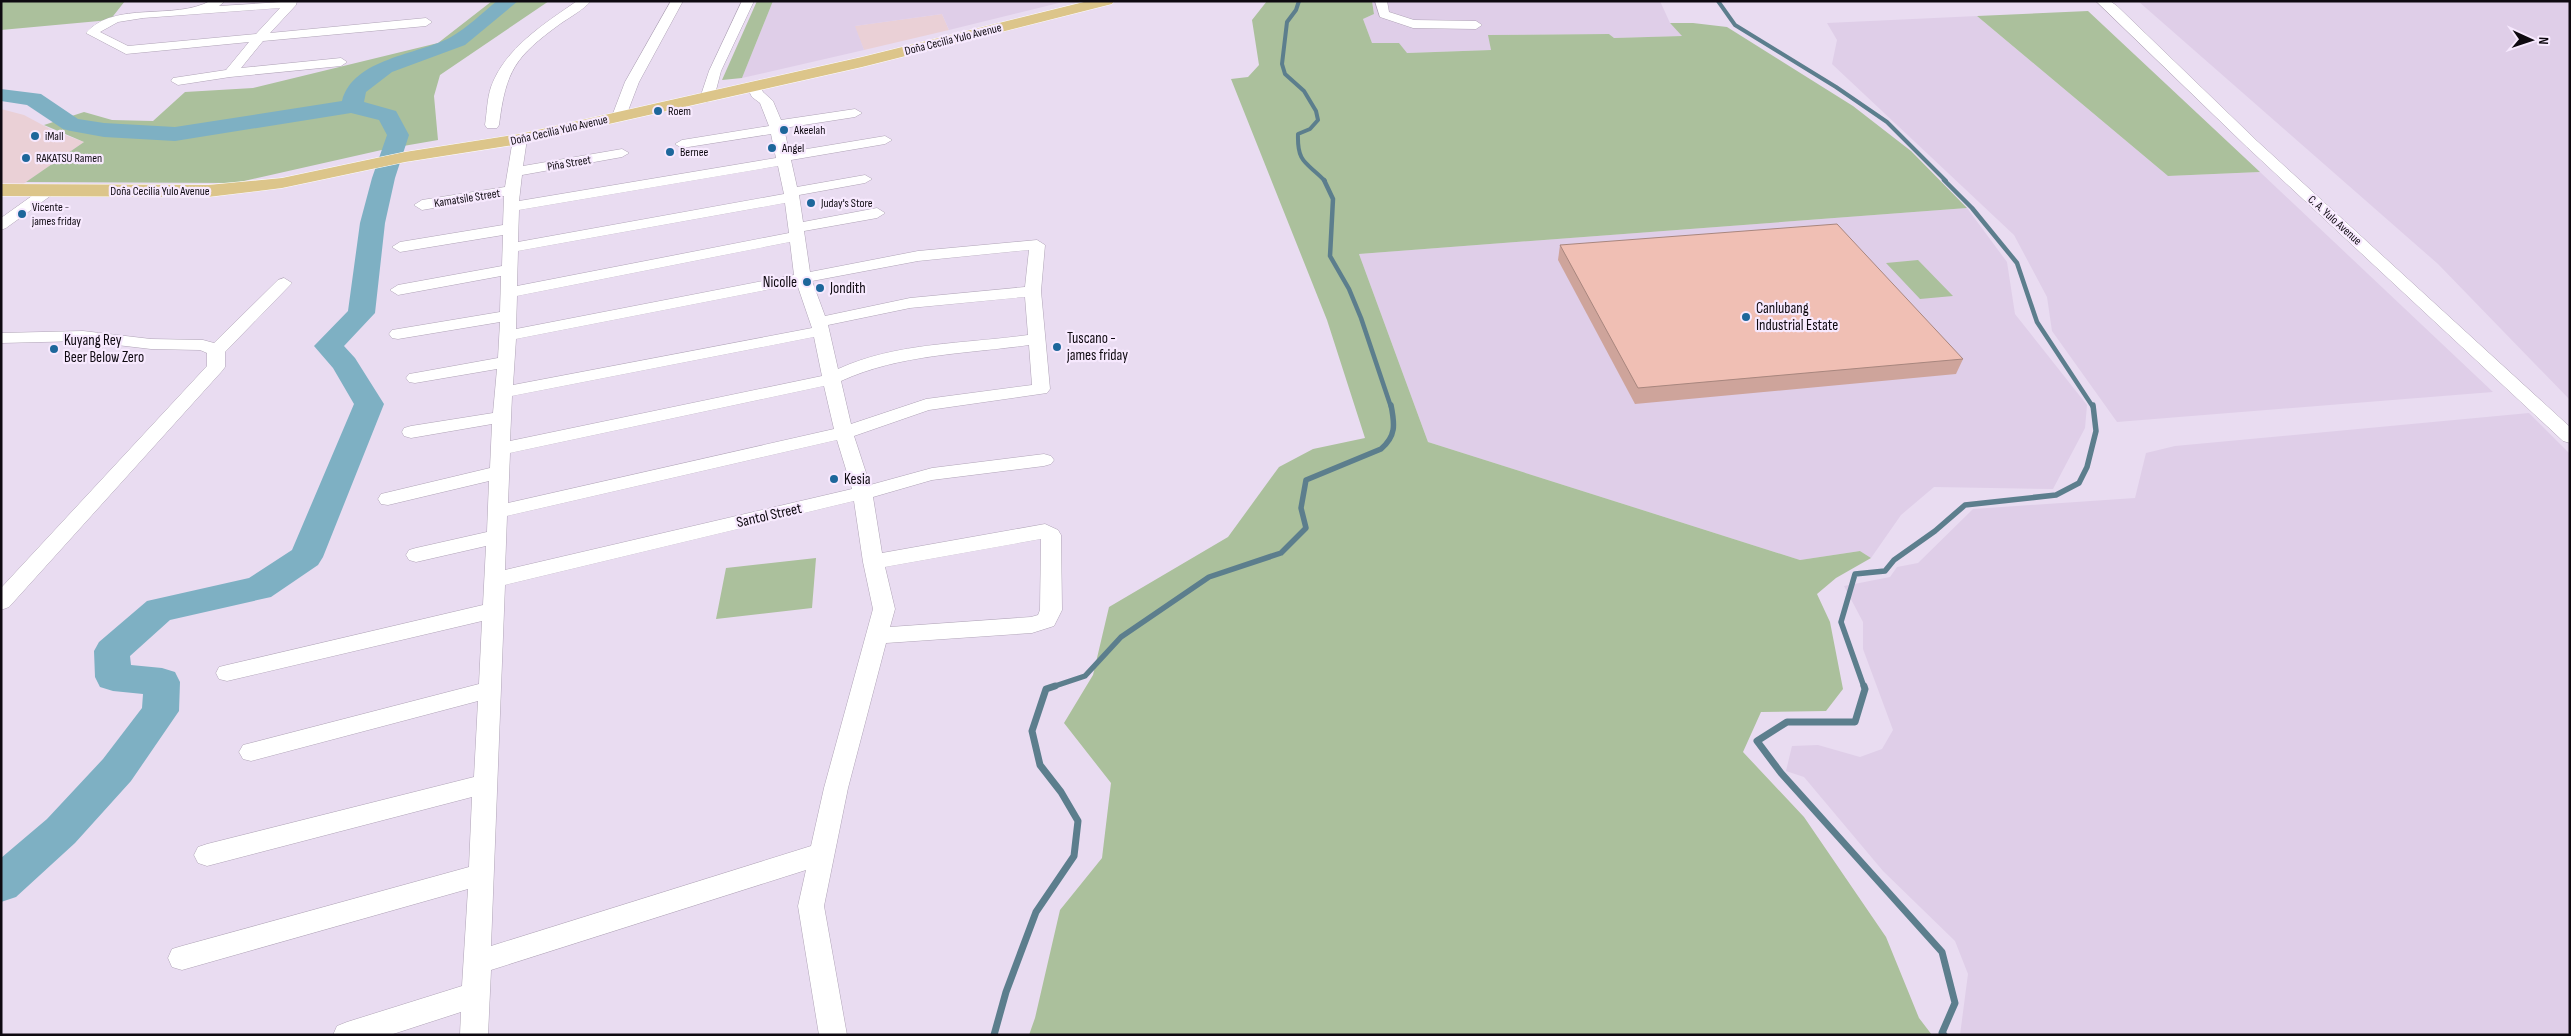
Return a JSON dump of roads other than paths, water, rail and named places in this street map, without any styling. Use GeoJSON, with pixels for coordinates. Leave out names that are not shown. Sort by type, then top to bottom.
{"type":"FeatureCollection","features":[{"type":"Feature","properties":{"kind":"main road","name":"Doña Cecilia Yulo Avenue"},"geometry":{"type":"LineString","coordinates":[[1,190],[230,190],[282,183],[405,157],[520,139],[707,98],[762,91],[1107,1]]}},
{"type":"Feature","properties":{"kind":"street"},"geometry":{"type":"LineString","coordinates":[[201,11],[219,1]]}},
{"type":"Feature","properties":{"kind":"street"},"geometry":{"type":"LineString","coordinates":[[492,125],[498,86],[517,53],[538,35],[585,1]]}},
{"type":"Feature","properties":{"kind":"street"},"geometry":{"type":"LineString","coordinates":[[619,116],[632,82],[677,1]]}},
{"type":"Feature","properties":{"kind":"street"},"geometry":{"type":"LineString","coordinates":[[707,98],[715,71],[748,1]]}},
{"type":"Feature","properties":{"kind":"street"},"geometry":{"type":"LineString","coordinates":[[1381,1],[1384,14],[1413,24],[1476,25]]}},
{"type":"Feature","properties":{"kind":"street","name":"C. A. Yulo Avenue"},"geometry":{"type":"LineString","coordinates":[[2102,1],[2113,9],[2252,144],[2570,437]]}},
{"type":"Feature","properties":{"kind":"street"},"geometry":{"type":"LineString","coordinates":[[230,73],[258,39],[292,3],[269,3],[201,11],[122,17],[99,26],[92,33],[126,50],[258,39],[426,22]]}},
{"type":"Feature","properties":{"kind":"street"},"geometry":{"type":"LineString","coordinates":[[178,81],[230,73],[341,62]]}},
{"type":"Feature","properties":{"kind":"street"},"geometry":{"type":"LineString","coordinates":[[762,91],[776,127],[792,195],[803,279],[820,326],[844,433],[863,493],[873,562],[884,609],[820,854],[811,906],[833,1035]]}},
{"type":"Feature","properties":{"kind":"street"},"geometry":{"type":"LineString","coordinates":[[682,144],[855,113]]}},
{"type":"Feature","properties":{"kind":"street"},"geometry":{"type":"LineString","coordinates":[[474,1035],[491,689],[494,580],[506,362],[508,270],[513,190],[520,139]]}},
{"type":"Feature","properties":{"kind":"street"},"geometry":{"type":"LineString","coordinates":[[513,190],[783,159],[885,140]]}},
{"type":"Feature","properties":{"kind":"street","name":"Piña Street"},"geometry":{"type":"LineString","coordinates":[[513,190],[622,153]]}},
{"type":"Feature","properties":{"kind":"street"},"geometry":{"type":"LineString","coordinates":[[400,247],[510,239],[792,195],[865,179]]}},
{"type":"Feature","properties":{"kind":"street","name":"Kamatsile Street"},"geometry":{"type":"LineString","coordinates":[[422,205],[513,190]]}},
{"type":"Feature","properties":{"kind":"street"},"geometry":{"type":"LineString","coordinates":[[1,225],[48,191]]}},
{"type":"Feature","properties":{"kind":"street"},"geometry":{"type":"LineString","coordinates":[[508,293],[877,213]]}},
{"type":"Feature","properties":{"kind":"street"},"geometry":{"type":"LineString","coordinates":[[398,334],[507,326],[803,279],[918,256],[1036,245],[1033,290],[1038,339],[1040,389],[926,405],[844,433],[498,512]]}},
{"type":"Feature","properties":{"kind":"street"},"geometry":{"type":"LineString","coordinates":[[398,290],[508,270]]}},
{"type":"Feature","properties":{"kind":"street"},"geometry":{"type":"LineString","coordinates":[[1,602],[216,367],[216,351],[284,283]]}},
{"type":"Feature","properties":{"kind":"street"},"geometry":{"type":"LineString","coordinates":[[503,392],[820,326],[910,303],[1033,290]]}},
{"type":"Feature","properties":{"kind":"street"},"geometry":{"type":"LineString","coordinates":[[1,338],[83,336],[151,344],[203,346],[216,351]]}},
{"type":"Feature","properties":{"kind":"street"},"geometry":{"type":"LineString","coordinates":[[501,449],[832,379],[854,367],[931,351],[1038,339]]}},
{"type":"Feature","properties":{"kind":"street"},"geometry":{"type":"LineString","coordinates":[[415,378],[506,362]]}},
{"type":"Feature","properties":{"kind":"street"},"geometry":{"type":"LineString","coordinates":[[411,432],[502,417]]}},
{"type":"Feature","properties":{"kind":"street","name":"Santol Street"},"geometry":{"type":"LineString","coordinates":[[494,580],[863,493],[932,474],[1044,460]]}},
{"type":"Feature","properties":{"kind":"street"},"geometry":{"type":"LineString","coordinates":[[388,499],[500,472]]}},
{"type":"Feature","properties":{"kind":"street"},"geometry":{"type":"LineString","coordinates":[[873,562],[1045,531],[1051,535],[1052,610],[1046,620],[1032,625],[877,636]]}},
{"type":"Feature","properties":{"kind":"street"},"geometry":{"type":"LineString","coordinates":[[416,555],[497,537]]}},
{"type":"Feature","properties":{"kind":"street"},"geometry":{"type":"LineString","coordinates":[[227,673],[494,610]]}},
{"type":"Feature","properties":{"kind":"street"},"geometry":{"type":"LineString","coordinates":[[251,752],[491,689]]}},
{"type":"Feature","properties":{"kind":"street"},"geometry":{"type":"LineString","coordinates":[[207,855],[486,784]]}},
{"type":"Feature","properties":{"kind":"street"},"geometry":{"type":"LineString","coordinates":[[478,962],[820,854]]}},
{"type":"Feature","properties":{"kind":"street"},"geometry":{"type":"LineString","coordinates":[[182,958],[482,874]]}},
{"type":"Feature","properties":{"kind":"street"},"geometry":{"type":"LineString","coordinates":[[347,1035],[476,995]]}},
{"type":"Feature","properties":{"kind":"waterway"},"geometry":{"type":"LineString","coordinates":[[352,106],[356,89],[385,68],[458,41],[509,1]]}},
{"type":"Feature","properties":{"kind":"waterway"},"geometry":{"type":"LineString","coordinates":[[1299,1],[1296,10],[1287,22],[1282,64],[1285,74],[1304,91],[1316,111],[1318,120],[1310,129],[1298,134],[1298,144],[1304,162],[1324,180]]}},
{"type":"Feature","properties":{"kind":"waterway"},"geometry":{"type":"LineString","coordinates":[[1718,1],[1735,25],[1836,87],[1887,122],[1946,181]]}},
{"type":"Feature","properties":{"kind":"waterway"},"geometry":{"type":"LineString","coordinates":[[1,95],[33,99],[71,124],[104,130],[175,134],[352,106]]}},
{"type":"Feature","properties":{"kind":"waterway"},"geometry":{"type":"LineString","coordinates":[[1,884],[61,831],[117,770],[160,711],[162,682],[113,677],[112,651],[159,610],[259,588],[306,557],[369,404],[345,364],[328,346],[361,313],[365,268],[373,223],[390,156],[398,135],[388,116],[352,106]]}},
{"type":"Feature","properties":{"kind":"waterway"},"geometry":{"type":"LineString","coordinates":[[1324,180],[1333,199],[1330,256],[1349,289],[1361,318],[1391,407]]}},
{"type":"Feature","properties":{"kind":"waterway"},"geometry":{"type":"LineString","coordinates":[[1944,180],[1972,208],[2017,263],[2037,322],[2093,407]]}},
{"type":"Feature","properties":{"kind":"waterway"},"geometry":{"type":"LineString","coordinates":[[994,1035],[1006,992],[1036,912],[1074,856],[1078,821],[1061,792],[1040,765],[1032,731],[1046,689],[1085,676],[1121,637],[1209,577],[1281,553],[1306,528],[1301,508],[1306,480],[1381,449],[1392,435],[1393,418],[1391,405]]}},
{"type":"Feature","properties":{"kind":"waterway"},"geometry":{"type":"LineString","coordinates":[[1864,687],[1841,622],[1855,574],[1885,571],[1894,560],[1935,531],[1965,505],[2056,495],[2079,483],[2087,467],[2096,431],[2093,405]]}},
{"type":"Feature","properties":{"kind":"waterway"},"geometry":{"type":"LineString","coordinates":[[1864,686],[1865,689],[1855,722],[1787,722],[1757,741],[1781,773],[1942,952],[1955,1003],[1942,1033],[1944,1035]]}},
{"type":"Feature","properties":{"kind":"place","name":"Roem"},"geometry":{"type":"Point","coordinates":[658,111]}},
{"type":"Feature","properties":{"kind":"place","name":"Akeelah"},"geometry":{"type":"Point","coordinates":[784,130]}},
{"type":"Feature","properties":{"kind":"place","name":"iMall"},"geometry":{"type":"Point","coordinates":[35,136]}},
{"type":"Feature","properties":{"kind":"place","name":"Angel"},"geometry":{"type":"Point","coordinates":[772,148]}},
{"type":"Feature","properties":{"kind":"place","name":"Bernee"},"geometry":{"type":"Point","coordinates":[670,152]}},
{"type":"Feature","properties":{"kind":"place","name":"RAKATSU Ramen"},"geometry":{"type":"Point","coordinates":[26,158]}},
{"type":"Feature","properties":{"kind":"place","name":"Juday's Store"},"geometry":{"type":"Point","coordinates":[811,203]}},
{"type":"Feature","properties":{"kind":"place","name":"Vicente - james friday"},"geometry":{"type":"Point","coordinates":[22,214]}},
{"type":"Feature","properties":{"kind":"place","name":"Nicolle"},"geometry":{"type":"Point","coordinates":[807,282]}},
{"type":"Feature","properties":{"kind":"place","name":"Jondith"},"geometry":{"type":"Point","coordinates":[820,288]}},
{"type":"Feature","properties":{"kind":"place","name":"Canlubang Industrial Estate"},"geometry":{"type":"Point","coordinates":[1746,317]}},
{"type":"Feature","properties":{"kind":"place","name":"Tuscano - james friday"},"geometry":{"type":"Point","coordinates":[1057,347]}},
{"type":"Feature","properties":{"kind":"place","name":"Kuyang Rey Beer Below Zero"},"geometry":{"type":"Point","coordinates":[54,349]}},
{"type":"Feature","properties":{"kind":"place","name":"Kesia"},"geometry":{"type":"Point","coordinates":[834,479]}}]}
